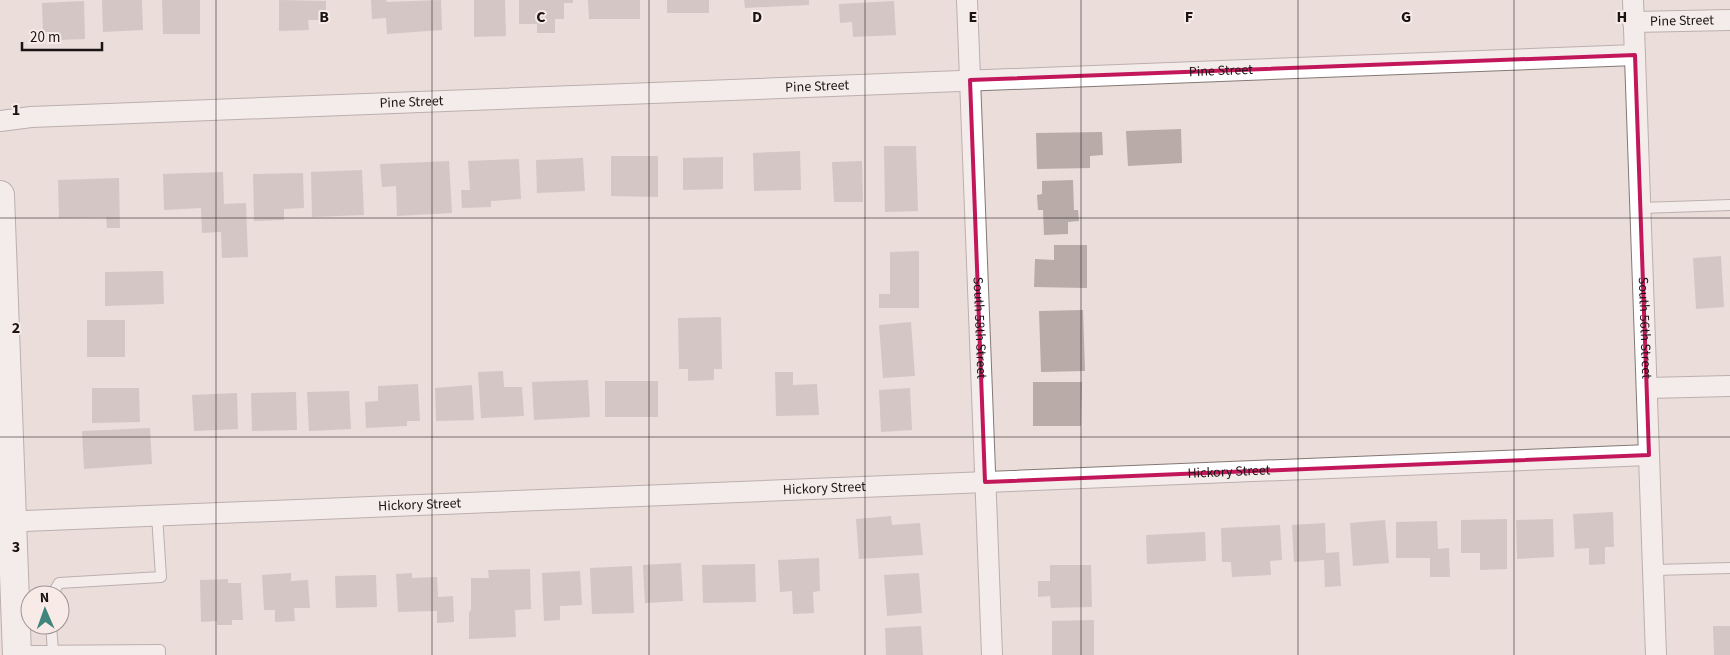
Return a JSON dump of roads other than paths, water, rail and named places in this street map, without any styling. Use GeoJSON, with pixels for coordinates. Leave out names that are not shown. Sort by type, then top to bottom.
{"type":"FeatureCollection","features":[{"type":"Feature","properties":{"kind":"main road"},"geometry":{"type":"LineString","coordinates":[[0,195],[6,521],[17,653]]}},
{"type":"Feature","properties":{"kind":"street","name":"South 58th Street"},"geometry":{"type":"LineString","coordinates":[[967,0],[992,655]]}},
{"type":"Feature","properties":{"kind":"street","name":"South 56th Street"},"geometry":{"type":"LineString","coordinates":[[1633,0],[1656,655]]}},
{"type":"Feature","properties":{"kind":"street","name":"Pine Street"},"geometry":{"type":"LineString","coordinates":[[1633,22],[1730,20]]}},
{"type":"Feature","properties":{"kind":"street","name":"Pine Street"},"geometry":{"type":"LineString","coordinates":[[0,121],[32,117],[1634,55]]}},
{"type":"Feature","properties":{"kind":"street"},"geometry":{"type":"LineString","coordinates":[[1648,388],[1730,386]]}},
{"type":"Feature","properties":{"kind":"street","name":"Hickory Street"},"geometry":{"type":"LineString","coordinates":[[6,521],[1650,455]]}},
{"type":"Feature","properties":{"kind":"lane"},"geometry":{"type":"LineString","coordinates":[[1640,208],[1730,205]]}},
{"type":"Feature","properties":{"kind":"lane"},"geometry":{"type":"LineString","coordinates":[[58,585],[59,583],[161,577],[158,515]]}},
{"type":"Feature","properties":{"kind":"lane"},"geometry":{"type":"LineString","coordinates":[[1654,570],[1730,568]]}},
{"type":"Feature","properties":{"kind":"lane"},"geometry":{"type":"LineString","coordinates":[[52,635],[53,650]]}},
{"type":"Feature","properties":{"kind":"lane"},"geometry":{"type":"LineString","coordinates":[[17,653],[53,650],[160,650],[160,655]]}}]}
